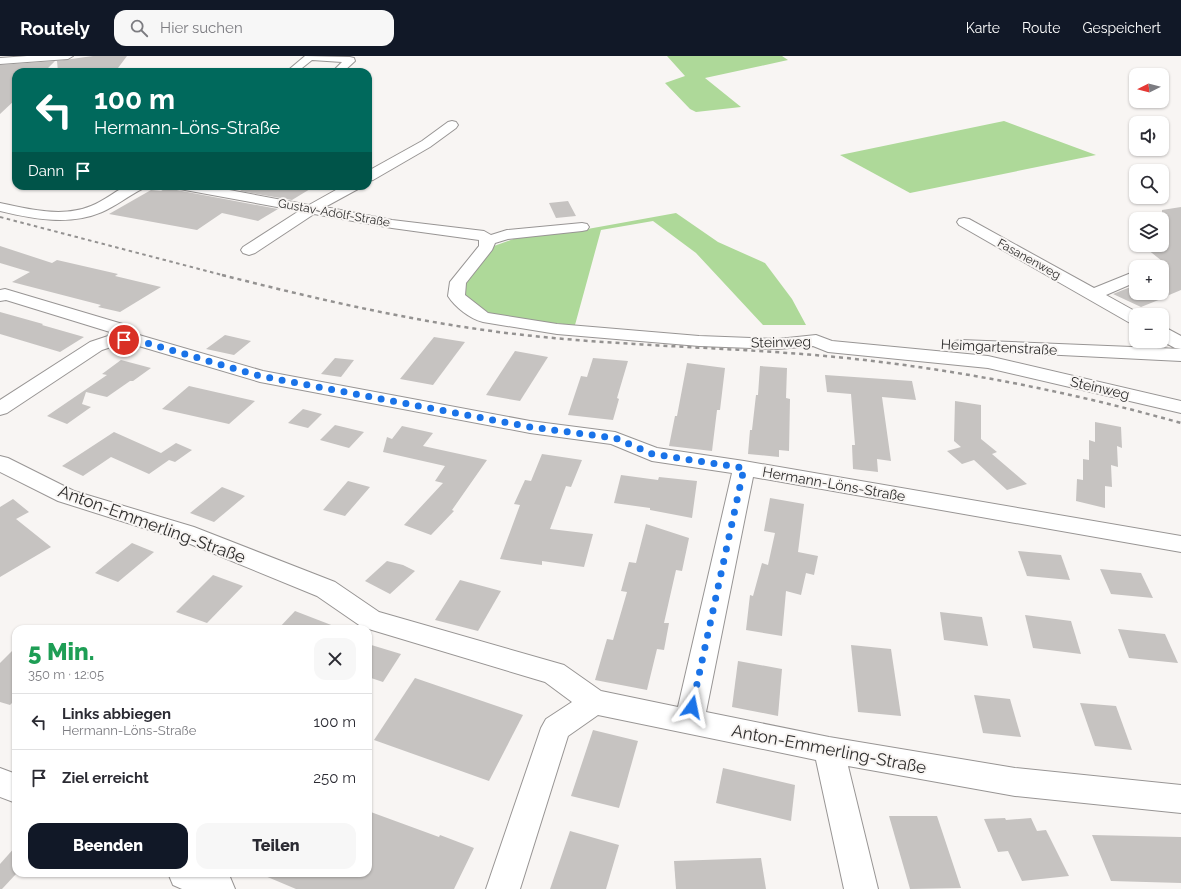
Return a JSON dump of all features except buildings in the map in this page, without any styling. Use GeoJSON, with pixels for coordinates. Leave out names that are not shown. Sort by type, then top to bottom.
{"type":"FeatureCollection","features":[{"type":"Feature","properties":{"kind":"street"},"geometry":{"type":"LineString","coordinates":[[0,61],[68,56]]}},
{"type":"Feature","properties":{"kind":"street"},"geometry":{"type":"LineString","coordinates":[[296,68],[310,56],[350,60],[342,68]]}},
{"type":"Feature","properties":{"kind":"street"},"geometry":{"type":"LineString","coordinates":[[372,175],[426,144],[452,125]]}},
{"type":"Feature","properties":{"kind":"street"},"geometry":{"type":"LineString","coordinates":[[0,207],[56,217],[76,215],[96,210],[130,190]]}},
{"type":"Feature","properties":{"kind":"street","name":"Gustav-Adolf-Straße"},"geometry":{"type":"LineString","coordinates":[[207,190],[392,224],[486,238],[582,227]]}},
{"type":"Feature","properties":{"kind":"street"},"geometry":{"type":"LineString","coordinates":[[249,250],[312,209],[346,190]]}},
{"type":"Feature","properties":{"kind":"street","name":"Fasanenweg"},"geometry":{"type":"LineString","coordinates":[[964,222],[1129,314]]}},
{"type":"Feature","properties":{"kind":"street","name":"Steinweg"},"geometry":{"type":"LineString","coordinates":[[486,238],[487,246],[458,282],[456,296],[468,307],[483,317],[557,329],[699,341],[778,344],[816,340]]}},
{"type":"Feature","properties":{"kind":"street"},"geometry":{"type":"LineString","coordinates":[[1093,295],[1129,279]]}},
{"type":"Feature","properties":{"kind":"street"},"geometry":{"type":"LineString","coordinates":[[0,296],[5,294],[117,335]]}},
{"type":"Feature","properties":{"kind":"street"},"geometry":{"type":"LineString","coordinates":[[0,409],[96,346],[117,335]]}},
{"type":"Feature","properties":{"kind":"street","name":"Hermann-Löns-Straße"},"geometry":{"type":"LineString","coordinates":[[117,335],[260,376],[530,427],[615,438],[652,454],[744,468],[1181,544]]}},
{"type":"Feature","properties":{"kind":"street"},"geometry":{"type":"LineString","coordinates":[[1169,337],[1181,344]]}},
{"type":"Feature","properties":{"kind":"street","name":"Heimgartenstraße"},"geometry":{"type":"LineString","coordinates":[[816,340],[870,338],[987,355],[1181,355]]}},
{"type":"Feature","properties":{"kind":"street","name":"Steinweg"},"geometry":{"type":"LineString","coordinates":[[987,355],[1181,407]]}},
{"type":"Feature","properties":{"kind":"street","name":"Anton-Emmerling-Straße"},"geometry":{"type":"LineString","coordinates":[[0,463],[66,496],[186,533],[326,589],[371,620],[554,674],[594,702],[829,750],[1015,782],[1181,799]]}},
{"type":"Feature","properties":{"kind":"street"},"geometry":{"type":"LineString","coordinates":[[689,722],[744,468]]}},
{"type":"Feature","properties":{"kind":"street"},"geometry":{"type":"LineString","coordinates":[[503,889],[556,728],[594,702]]}},
{"type":"Feature","properties":{"kind":"street"},"geometry":{"type":"LineString","coordinates":[[829,750],[862,889]]}},
{"type":"Feature","properties":{"kind":"street"},"geometry":{"type":"LineString","coordinates":[[0,782],[12,787]]}},
{"type":"Feature","properties":{"kind":"street"},"geometry":{"type":"LineString","coordinates":[[193,877],[218,889]]}},
{"type":"Feature","properties":{"kind":"green space"},"geometry":{"type":"Polygon","coordinates":[[[667,56],[782,56],[788,60],[705,78],[741,107],[696,112],[690,109],[665,83],[685,76],[667,56]]]}},
{"type":"Feature","properties":{"kind":"green space"},"geometry":{"type":"Polygon","coordinates":[[[1004,121],[1096,155],[910,193],[840,155],[1004,121]]]}},
{"type":"Feature","properties":{"kind":"green space"},"geometry":{"type":"Polygon","coordinates":[[[676,213],[718,242],[765,263],[792,299],[806,325],[763,325],[696,253],[653,221],[601,230],[575,325],[540,322],[489,313],[464,296],[465,283],[494,246],[519,237],[582,230],[676,213]]]}},
{"type":"Feature","properties":{"kind":"railway"},"geometry":{"type":"LineString","coordinates":[[0,217],[224,276]]}},
{"type":"Feature","properties":{"kind":"railway"},"geometry":{"type":"LineString","coordinates":[[224,276],[410,318],[486,330],[564,339],[806,354],[931,369],[1015,383],[1057,392],[1098,401],[1181,423]]}},
{"type":"Feature","properties":{"kind":"route"},"geometry":{"type":"LineString","coordinates":[[124,340],[133,339],[260,376],[530,427],[615,438],[652,454],[744,468],[692,707]]}}]}
